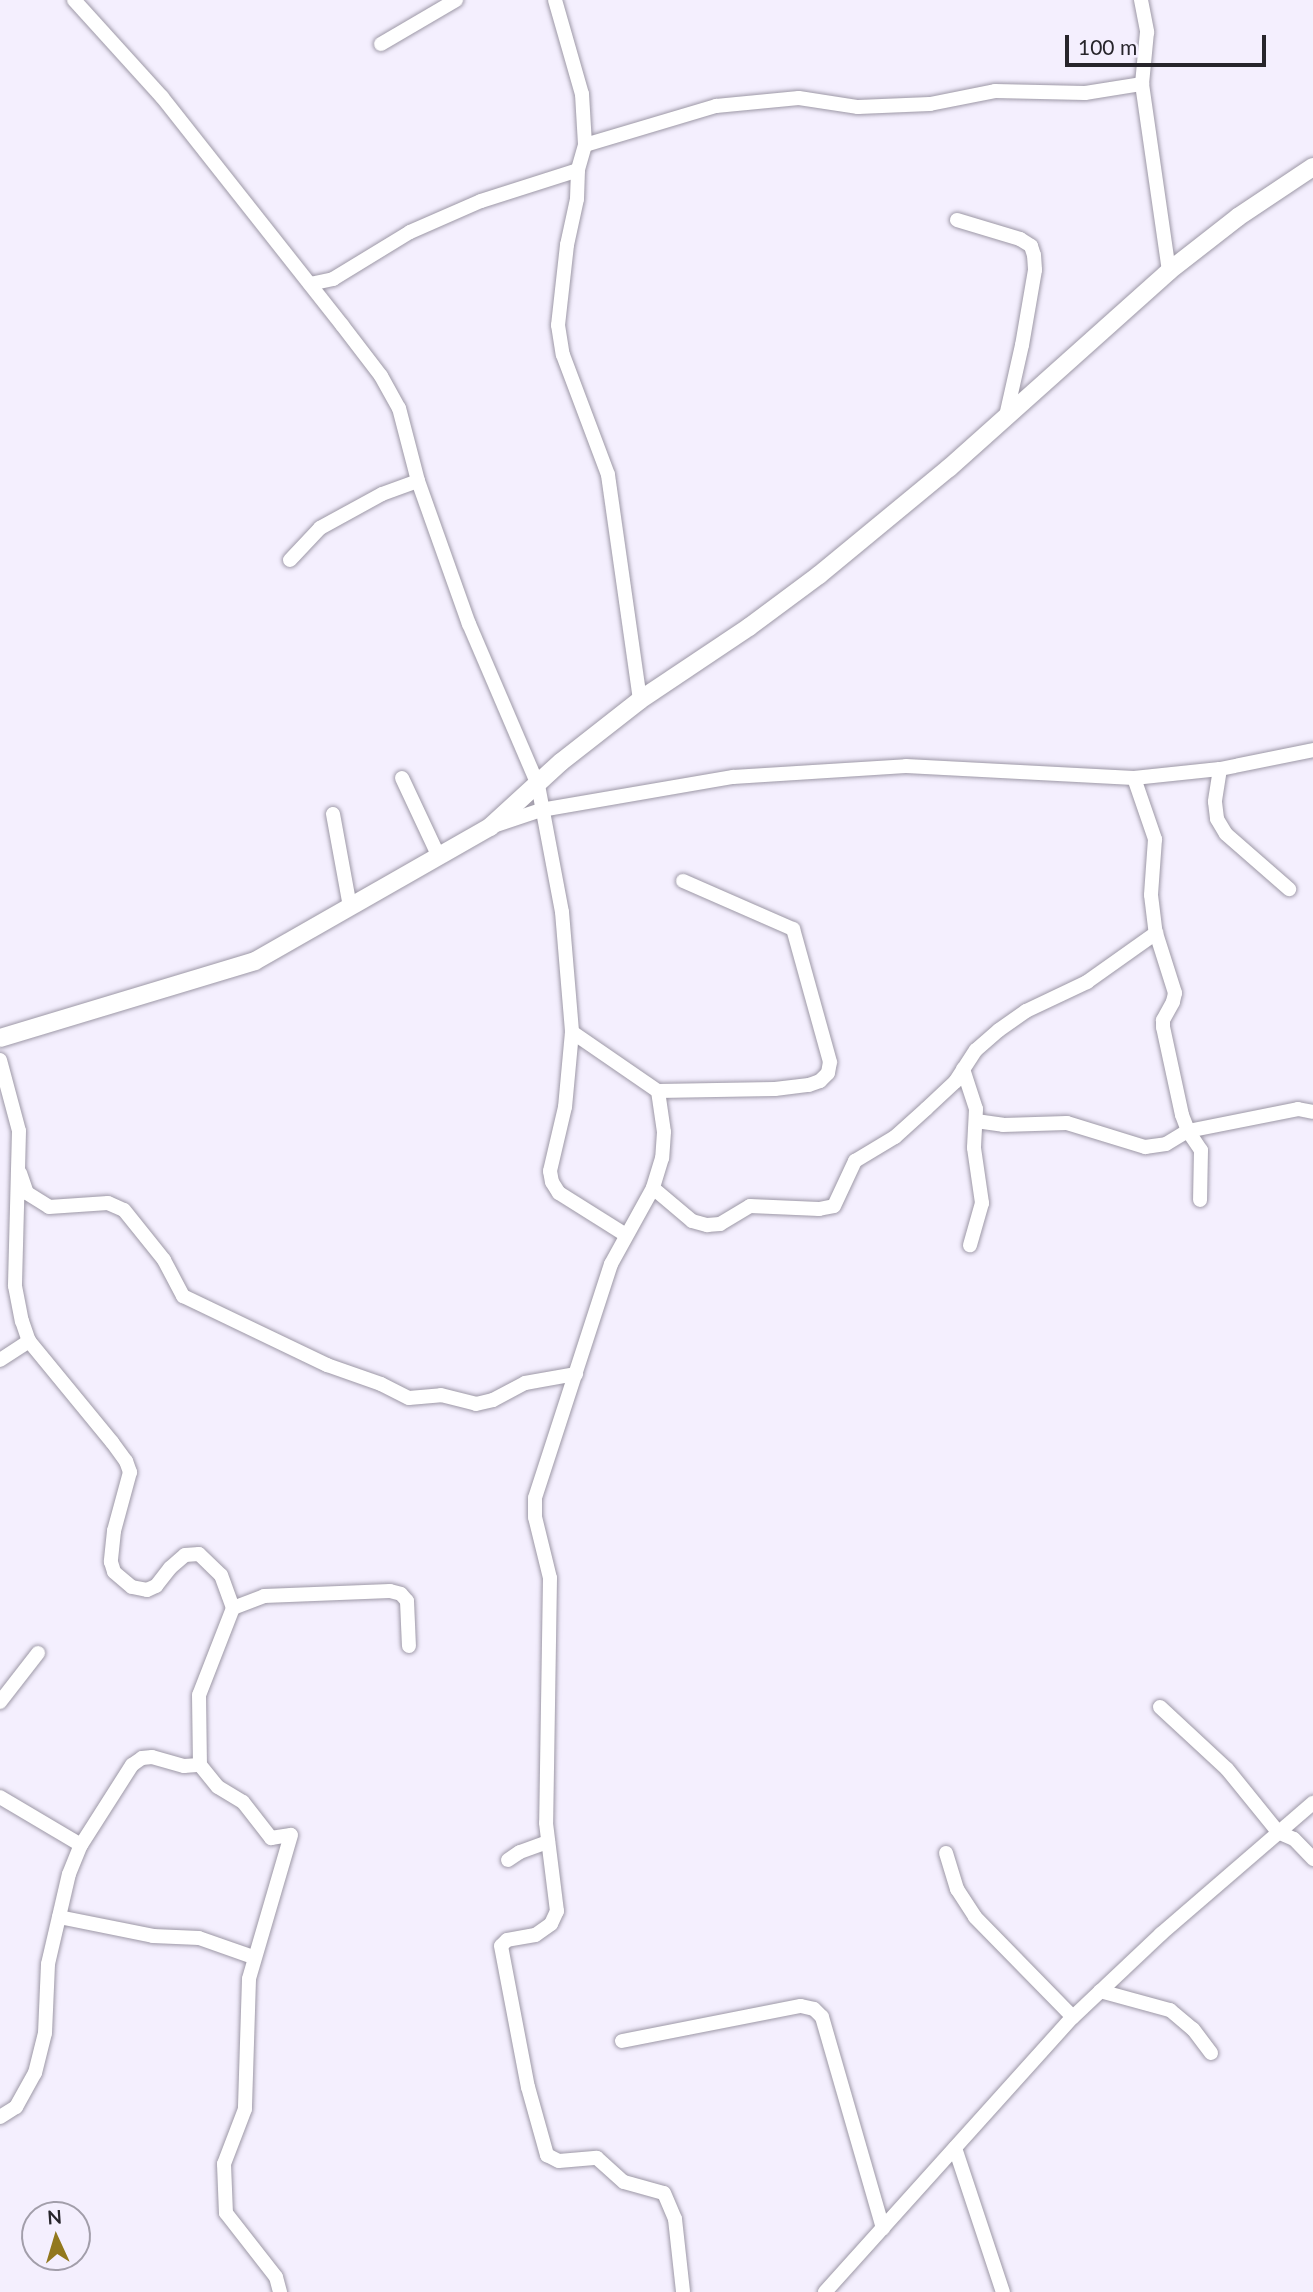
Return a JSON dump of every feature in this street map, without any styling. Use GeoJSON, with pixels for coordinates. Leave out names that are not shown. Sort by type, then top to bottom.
{"type":"FeatureCollection","features":[{"type":"Feature","properties":{"kind":"main road"},"geometry":{"type":"LineString","coordinates":[[0,1038],[255,961],[490,827],[640,700],[750,627],[819,575],[949,468],[1169,271],[1238,218],[1313,167]]}},
{"type":"Feature","properties":{"kind":"street"},"geometry":{"type":"LineString","coordinates":[[74,0],[162,97],[381,376],[399,408],[418,481],[469,624],[538,785],[562,912],[572,1032],[565,1107],[550,1171],[552,1182],[559,1193],[626,1235]]}},
{"type":"Feature","properties":{"kind":"street"},"geometry":{"type":"LineString","coordinates":[[381,44],[456,0]]}},
{"type":"Feature","properties":{"kind":"street"},"geometry":{"type":"LineString","coordinates":[[555,0],[563,18],[582,94],[585,145],[578,170],[577,199],[565,256],[558,325],[564,355],[608,475],[640,700]]}},
{"type":"Feature","properties":{"kind":"street"},"geometry":{"type":"LineString","coordinates":[[1141,0],[1147,33],[1142,84],[1169,271]]}},
{"type":"Feature","properties":{"kind":"street"},"geometry":{"type":"LineString","coordinates":[[585,145],[716,106],[799,98],[858,107],[930,104],[995,92],[1085,93],[1142,84]]}},
{"type":"Feature","properties":{"kind":"street"},"geometry":{"type":"LineString","coordinates":[[310,284],[333,279],[410,232],[481,201],[578,170]]}},
{"type":"Feature","properties":{"kind":"street"},"geometry":{"type":"LineString","coordinates":[[957,220],[1020,239],[1031,246],[1034,255],[1035,270],[1022,345],[1006,416]]}},
{"type":"Feature","properties":{"kind":"street"},"geometry":{"type":"LineString","coordinates":[[290,560],[320,528],[382,494],[418,481]]}},
{"type":"Feature","properties":{"kind":"street"},"geometry":{"type":"LineString","coordinates":[[490,827],[541,810],[733,777],[906,766],[1134,778],[1220,769],[1313,750]]}},
{"type":"Feature","properties":{"kind":"street"},"geometry":{"type":"LineString","coordinates":[[1220,769],[1215,802],[1217,819],[1226,834],[1289,889]]}},
{"type":"Feature","properties":{"kind":"street"},"geometry":{"type":"LineString","coordinates":[[402,778],[439,857]]}},
{"type":"Feature","properties":{"kind":"street"},"geometry":{"type":"LineString","coordinates":[[1134,778],[1155,839],[1151,895],[1156,933],[1175,993],[1163,1020],[1163,1027],[1188,1131],[1201,1150],[1200,1200]]}},
{"type":"Feature","properties":{"kind":"street"},"geometry":{"type":"LineString","coordinates":[[333,814],[350,907]]}},
{"type":"Feature","properties":{"kind":"street"},"geometry":{"type":"LineString","coordinates":[[572,1032],[658,1091],[743,1092],[808,1085],[820,1081],[828,1073],[830,1062],[793,929],[683,881]]}},
{"type":"Feature","properties":{"kind":"street"},"geometry":{"type":"LineString","coordinates":[[653,1188],[692,1221],[707,1225],[720,1224],[750,1206],[820,1209],[834,1206],[855,1161],[895,1137],[947,1090],[976,1050],[999,1030],[1026,1011],[1087,982],[1156,933]]}},
{"type":"Feature","properties":{"kind":"street"},"geometry":{"type":"LineString","coordinates":[[0,1060],[19,1131],[15,1286],[29,1341],[126,1461],[130,1472],[114,1531],[111,1562],[114,1572],[132,1587],[147,1590],[156,1586],[185,1555],[199,1554],[221,1575],[233,1608],[199,1695],[200,1765],[218,1787],[243,1802],[271,1838],[291,1835],[268,1923],[253,1957],[249,1979],[245,2109],[227,2151],[224,2194],[226,2213],[276,2277],[280,2292]]}},
{"type":"Feature","properties":{"kind":"street"},"geometry":{"type":"LineString","coordinates":[[963,1069],[974,1099],[974,1148],[982,1203],[970,1245]]}},
{"type":"Feature","properties":{"kind":"street"},"geometry":{"type":"LineString","coordinates":[[658,1091],[664,1132],[662,1158],[653,1188],[611,1264],[535,1498],[535,1517],[550,1578],[548,1842],[557,1912],[551,1924],[535,1935],[507,1940],[500,1946],[528,2087],[544,2148],[552,2160],[597,2158],[624,2182],[664,2193],[675,2219],[683,2292]]}},
{"type":"Feature","properties":{"kind":"street"},"geometry":{"type":"LineString","coordinates":[[976,1121],[1003,1125],[1067,1123],[1145,1147],[1166,1144],[1188,1131],[1298,1109],[1313,1112]]}},
{"type":"Feature","properties":{"kind":"street"},"geometry":{"type":"LineString","coordinates":[[17,1165],[27,1193],[49,1207],[107,1203],[124,1210],[164,1259],[183,1296],[327,1366],[381,1384],[409,1398],[441,1395],[476,1404],[493,1400],[525,1383],[576,1374]]}},
{"type":"Feature","properties":{"kind":"street"},"geometry":{"type":"LineString","coordinates":[[0,1360],[29,1341]]}},
{"type":"Feature","properties":{"kind":"street"},"geometry":{"type":"LineString","coordinates":[[233,1608],[264,1596],[390,1591],[401,1594],[407,1601],[409,1646]]}},
{"type":"Feature","properties":{"kind":"street"},"geometry":{"type":"LineString","coordinates":[[0,1702],[38,1653]]}},
{"type":"Feature","properties":{"kind":"street"},"geometry":{"type":"LineString","coordinates":[[1160,1707],[1227,1769],[1278,1832],[1294,1839],[1313,1859]]}},
{"type":"Feature","properties":{"kind":"street"},"geometry":{"type":"LineString","coordinates":[[0,2117],[16,2107],[35,2073],[45,2033],[48,1964],[69,1874],[81,1845],[132,1765],[142,1758],[152,1757],[184,1766],[200,1765]]}},
{"type":"Feature","properties":{"kind":"street"},"geometry":{"type":"LineString","coordinates":[[0,1797],[81,1845]]}},
{"type":"Feature","properties":{"kind":"street"},"geometry":{"type":"LineString","coordinates":[[825,2292],[1073,2017],[1313,1803]]}},
{"type":"Feature","properties":{"kind":"street"},"geometry":{"type":"LineString","coordinates":[[508,1860],[520,1852],[548,1842]]}},
{"type":"Feature","properties":{"kind":"street"},"geometry":{"type":"LineString","coordinates":[[946,1853],[957,1889],[975,1917],[1073,2017]]}},
{"type":"Feature","properties":{"kind":"street"},"geometry":{"type":"LineString","coordinates":[[60,1917],[153,1936],[199,1938],[253,1957]]}},
{"type":"Feature","properties":{"kind":"street"},"geometry":{"type":"LineString","coordinates":[[1100,1991],[1170,2010],[1192,2029],[1211,2053]]}},
{"type":"Feature","properties":{"kind":"street"},"geometry":{"type":"LineString","coordinates":[[622,2041],[801,2006],[814,2009],[822,2017],[883,2228]]}},
{"type":"Feature","properties":{"kind":"street"},"geometry":{"type":"LineString","coordinates":[[955,2148],[1003,2292]]}}]}
